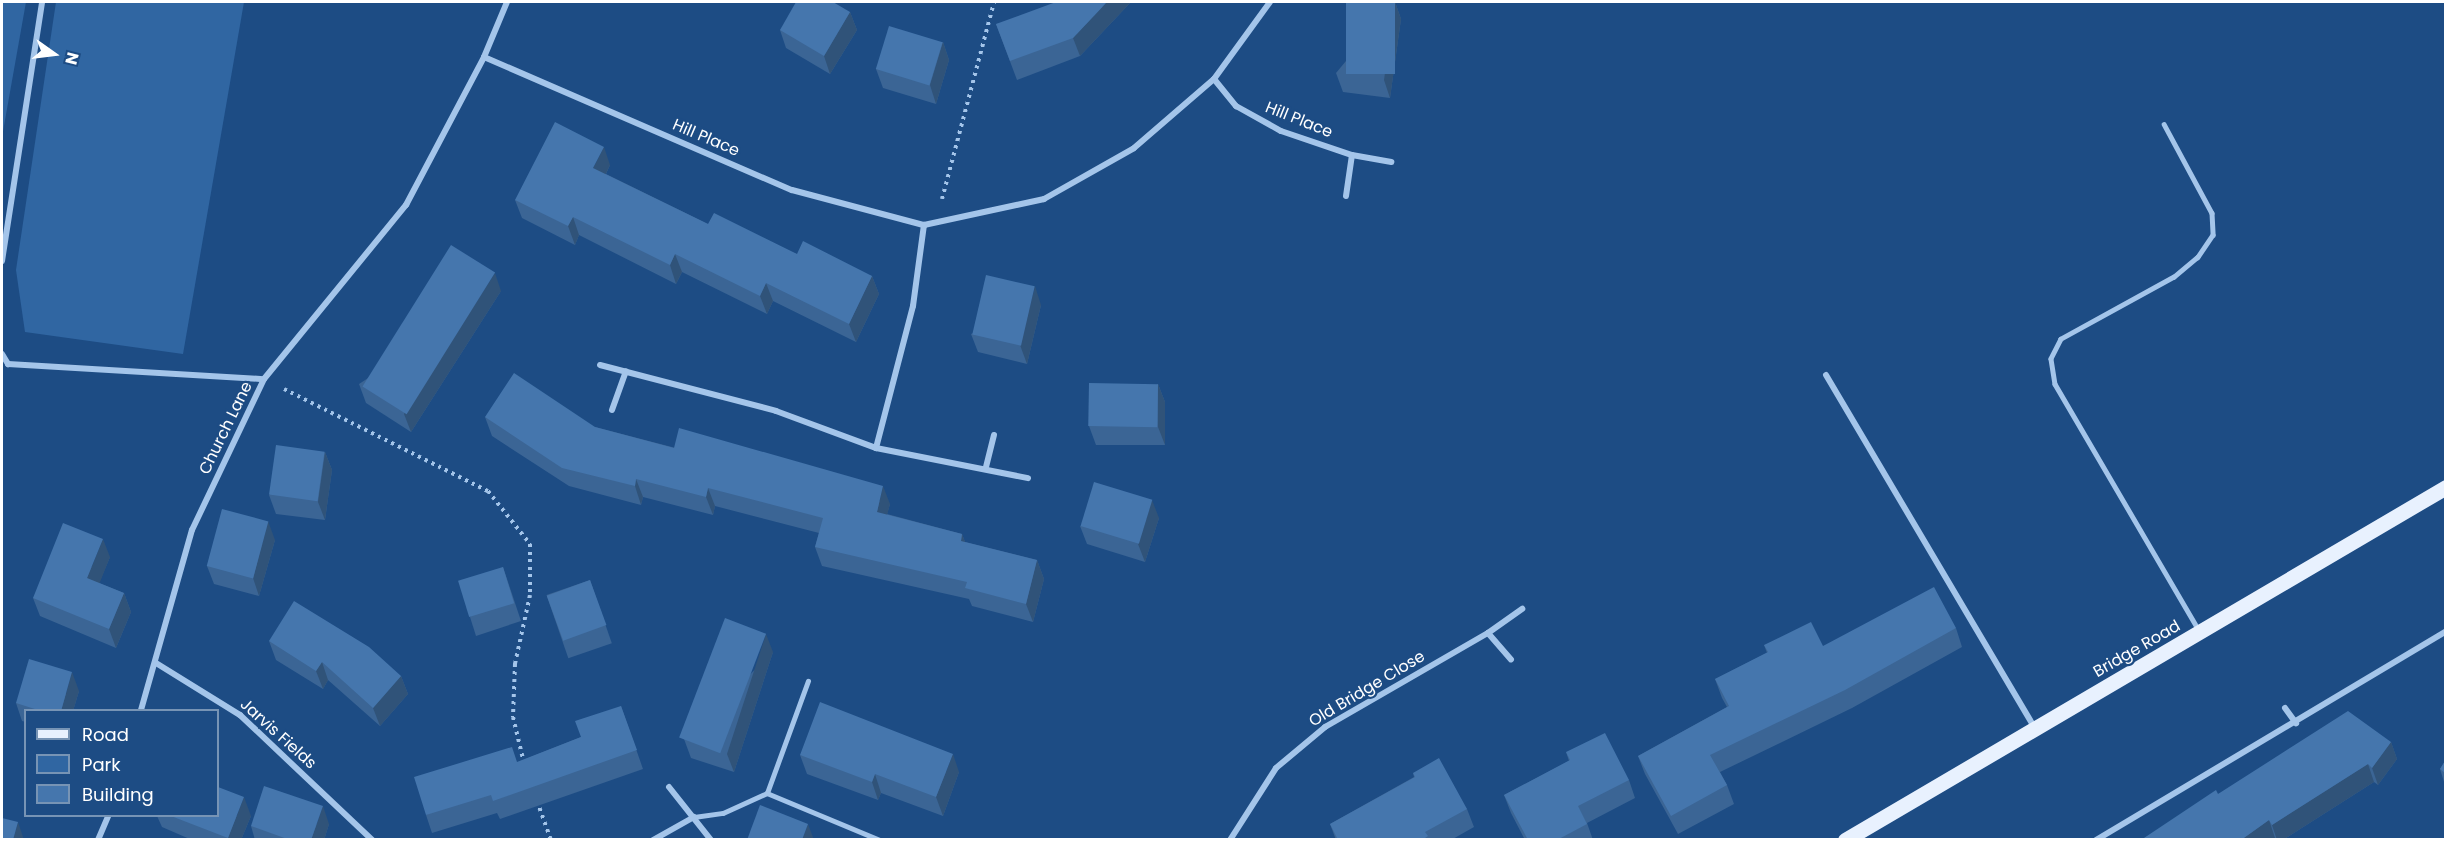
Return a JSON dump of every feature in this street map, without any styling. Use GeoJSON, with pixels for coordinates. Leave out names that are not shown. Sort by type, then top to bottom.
{"type":"FeatureCollection","features":[{"type":"Feature","properties":{"kind":"main road","name":"Bridge Road"},"geometry":{"type":"LineString","coordinates":[[1845,840],[2445,487]]}},
{"type":"Feature","properties":{"kind":"street"},"geometry":{"type":"LineString","coordinates":[[2,261],[42,2]]}},
{"type":"Feature","properties":{"kind":"street"},"geometry":{"type":"LineString","coordinates":[[264,379],[406,205],[484,57],[507,2]]}},
{"type":"Feature","properties":{"kind":"street","name":"Hill Place"},"geometry":{"type":"LineString","coordinates":[[484,57],[792,190],[924,225],[1044,200],[1134,148],[1214,79],[1270,2]]}},
{"type":"Feature","properties":{"kind":"street","name":"Hill Place"},"geometry":{"type":"LineString","coordinates":[[1214,79],[1236,106],[1281,131],[1352,155],[1391,162]]}},
{"type":"Feature","properties":{"kind":"street"},"geometry":{"type":"LineString","coordinates":[[1346,196],[1352,155]]}},
{"type":"Feature","properties":{"kind":"street"},"geometry":{"type":"LineString","coordinates":[[876,448],[913,306],[924,225]]}},
{"type":"Feature","properties":{"kind":"street","name":"Church Lane"},"geometry":{"type":"LineString","coordinates":[[2,354],[8,364],[264,379],[192,530],[142,709]]}},
{"type":"Feature","properties":{"kind":"street"},"geometry":{"type":"LineString","coordinates":[[600,365],[776,411],[876,448],[986,467],[1028,478]]}},
{"type":"Feature","properties":{"kind":"street"},"geometry":{"type":"LineString","coordinates":[[612,411],[626,371]]}},
{"type":"Feature","properties":{"kind":"street"},"geometry":{"type":"LineString","coordinates":[[1826,375],[2036,729]]}},
{"type":"Feature","properties":{"kind":"street"},"geometry":{"type":"LineString","coordinates":[[986,467],[994,435]]}},
{"type":"Feature","properties":{"kind":"street","name":"Old Bridge Close"},"geometry":{"type":"LineString","coordinates":[[1230,840],[1276,768],[1325,727],[1488,633],[1522,609]]}},
{"type":"Feature","properties":{"kind":"street"},"geometry":{"type":"LineString","coordinates":[[2096,840],[2296,723],[2445,631]]}},
{"type":"Feature","properties":{"kind":"street"},"geometry":{"type":"LineString","coordinates":[[1488,633],[1511,659]]}},
{"type":"Feature","properties":{"kind":"street","name":"Jarvis Fields"},"geometry":{"type":"LineString","coordinates":[[156,663],[240,715],[372,840]]}},
{"type":"Feature","properties":{"kind":"street"},"geometry":{"type":"LineString","coordinates":[[2285,708],[2296,723]]}},
{"type":"Feature","properties":{"kind":"street"},"geometry":{"type":"LineString","coordinates":[[669,787],[711,840]]}},
{"type":"Feature","properties":{"kind":"street"},"geometry":{"type":"LineString","coordinates":[[98,840],[108,817]]}},
{"type":"Feature","properties":{"kind":"street"},"geometry":{"type":"LineString","coordinates":[[653,840],[694,817]]}},
{"type":"Feature","properties":{"kind":"lane"},"geometry":{"type":"LineString","coordinates":[[2164,124],[2212,213],[2213,235],[2198,257],[2174,277],[2061,339],[2051,359],[2055,384],[2200,633]]}},
{"type":"Feature","properties":{"kind":"lane"},"geometry":{"type":"LineString","coordinates":[[694,817],[723,813],[766,793],[808,681]]}},
{"type":"Feature","properties":{"kind":"lane"},"geometry":{"type":"LineString","coordinates":[[766,793],[880,840]]}},
{"type":"Feature","properties":{"kind":"path"},"geometry":{"type":"LineString","coordinates":[[936,223],[994,2]]}},
{"type":"Feature","properties":{"kind":"path"},"geometry":{"type":"LineString","coordinates":[[264,379],[488,491],[530,544],[530,595],[515,664],[513,717],[525,767]]}},
{"type":"Feature","properties":{"kind":"path"},"geometry":{"type":"LineString","coordinates":[[536,798],[551,840]]}},
{"type":"Feature","properties":{"kind":"green space"},"geometry":{"type":"Polygon","coordinates":[[[2,2],[26,2],[2,137],[2,2]]]}},
{"type":"Feature","properties":{"kind":"green space"},"geometry":{"type":"Polygon","coordinates":[[[56,2],[244,2],[183,354],[25,332],[16,270],[56,2]]]}},
{"type":"Feature","properties":{"kind":"building"},"geometry":{"type":"Polygon","coordinates":[[[796,2],[833,2],[850,12],[824,56],[780,30],[796,2]]]}},
{"type":"Feature","properties":{"kind":"building"},"geometry":{"type":"Polygon","coordinates":[[[1056,2],[1107,2],[1073,38],[1010,61],[996,24],[1056,2]]]}},
{"type":"Feature","properties":{"kind":"building"},"geometry":{"type":"Polygon","coordinates":[[[1346,2],[1395,2],[1395,74],[1346,74],[1346,2]]]}},
{"type":"Feature","properties":{"kind":"building"},"geometry":{"type":"Polygon","coordinates":[[[889,26],[943,42],[929,85],[876,69],[889,26]]]}},
{"type":"Feature","properties":{"kind":"building"},"geometry":{"type":"Polygon","coordinates":[[[555,122],[604,147],[593,168],[708,224],[714,213],[797,254],[803,241],[872,276],[849,324],[766,283],[760,296],[675,254],[670,265],[573,217],[568,226],[515,200],[555,122]]]}},
{"type":"Feature","properties":{"kind":"building"},"geometry":{"type":"Polygon","coordinates":[[[451,245],[495,273],[407,414],[363,387],[451,245]]]}},
{"type":"Feature","properties":{"kind":"building"},"geometry":{"type":"Polygon","coordinates":[[[986,275],[1035,286],[1021,346],[972,334],[986,275]]]}},
{"type":"Feature","properties":{"kind":"building"},"geometry":{"type":"Polygon","coordinates":[[[514,373],[595,427],[674,448],[679,428],[883,486],[877,512],[962,534],[961,541],[1037,560],[1026,604],[965,588],[967,582],[815,547],[823,518],[708,488],[706,497],[636,479],[635,486],[562,468],[485,417],[514,373]]]}},
{"type":"Feature","properties":{"kind":"building"},"geometry":{"type":"Polygon","coordinates":[[[1089,383],[1158,384],[1157,427],[1088,426],[1089,383]]]}},
{"type":"Feature","properties":{"kind":"building"},"geometry":{"type":"Polygon","coordinates":[[[276,445],[325,452],[318,501],[269,495],[276,445]]]}},
{"type":"Feature","properties":{"kind":"building"},"geometry":{"type":"Polygon","coordinates":[[[1094,482],[1152,500],[1139,544],[1081,526],[1094,482]]]}},
{"type":"Feature","properties":{"kind":"building"},"geometry":{"type":"Polygon","coordinates":[[[222,509],[268,521],[253,578],[207,566],[222,509]]]}},
{"type":"Feature","properties":{"kind":"building"},"geometry":{"type":"Polygon","coordinates":[[[63,523],[103,539],[87,578],[124,593],[109,629],[33,598],[63,523]]]}},
{"type":"Feature","properties":{"kind":"building"},"geometry":{"type":"Polygon","coordinates":[[[503,567],[514,603],[469,617],[458,581],[503,567]]]}},
{"type":"Feature","properties":{"kind":"building"},"geometry":{"type":"Polygon","coordinates":[[[590,580],[606,625],[563,641],[547,596],[590,580]]]}},
{"type":"Feature","properties":{"kind":"building"},"geometry":{"type":"Polygon","coordinates":[[[1934,587],[1956,628],[1845,690],[1710,755],[1727,785],[1671,816],[1638,756],[1729,706],[1715,679],[1768,652],[1764,645],[1811,622],[1823,646],[1934,587]]]}},
{"type":"Feature","properties":{"kind":"building"},"geometry":{"type":"Polygon","coordinates":[[[294,601],[369,647],[401,676],[373,708],[322,662],[316,671],[269,641],[294,601]]]}},
{"type":"Feature","properties":{"kind":"building"},"geometry":{"type":"Polygon","coordinates":[[[725,618],[766,634],[720,753],[679,737],[725,618]]]}},
{"type":"Feature","properties":{"kind":"building"},"geometry":{"type":"Polygon","coordinates":[[[29,659],[72,672],[62,709],[35,709],[16,703],[29,659]]]}},
{"type":"Feature","properties":{"kind":"building"},"geometry":{"type":"Polygon","coordinates":[[[820,702],[953,754],[936,797],[875,774],[872,782],[800,755],[820,702]]]}},
{"type":"Feature","properties":{"kind":"building"},"geometry":{"type":"Polygon","coordinates":[[[621,706],[637,750],[493,801],[491,795],[426,815],[414,777],[512,747],[517,762],[581,737],[575,721],[621,706]]]}},
{"type":"Feature","properties":{"kind":"building"},"geometry":{"type":"Polygon","coordinates":[[[2348,711],[2391,742],[2372,768],[2368,764],[2272,825],[2269,820],[2241,840],[2141,840],[2216,790],[2218,794],[2348,711]]]}},
{"type":"Feature","properties":{"kind":"building"},"geometry":{"type":"Polygon","coordinates":[[[1605,733],[1629,780],[1578,806],[1587,824],[1557,840],[1528,840],[1504,795],[1570,760],[1566,752],[1605,733]]]}},
{"type":"Feature","properties":{"kind":"building"},"geometry":{"type":"Polygon","coordinates":[[[1439,758],[1467,809],[1425,832],[1428,836],[1422,840],[1338,840],[1330,824],[1415,777],[1413,773],[1439,758]]]}},
{"type":"Feature","properties":{"kind":"building"},"geometry":{"type":"Polygon","coordinates":[[[2445,761],[2445,773],[2440,769],[2445,761]]]}},
{"type":"Feature","properties":{"kind":"building"},"geometry":{"type":"Polygon","coordinates":[[[264,786],[323,806],[311,840],[290,840],[251,826],[264,786]]]}},
{"type":"Feature","properties":{"kind":"building"},"geometry":{"type":"Polygon","coordinates":[[[219,787],[244,797],[228,838],[174,817],[219,817],[219,787]]]}},
{"type":"Feature","properties":{"kind":"building"},"geometry":{"type":"Polygon","coordinates":[[[760,805],[808,824],[802,840],[747,840],[760,805]]]}},
{"type":"Feature","properties":{"kind":"building"},"geometry":{"type":"Polygon","coordinates":[[[2,818],[18,822],[13,840],[2,840],[2,818]]]}}]}
